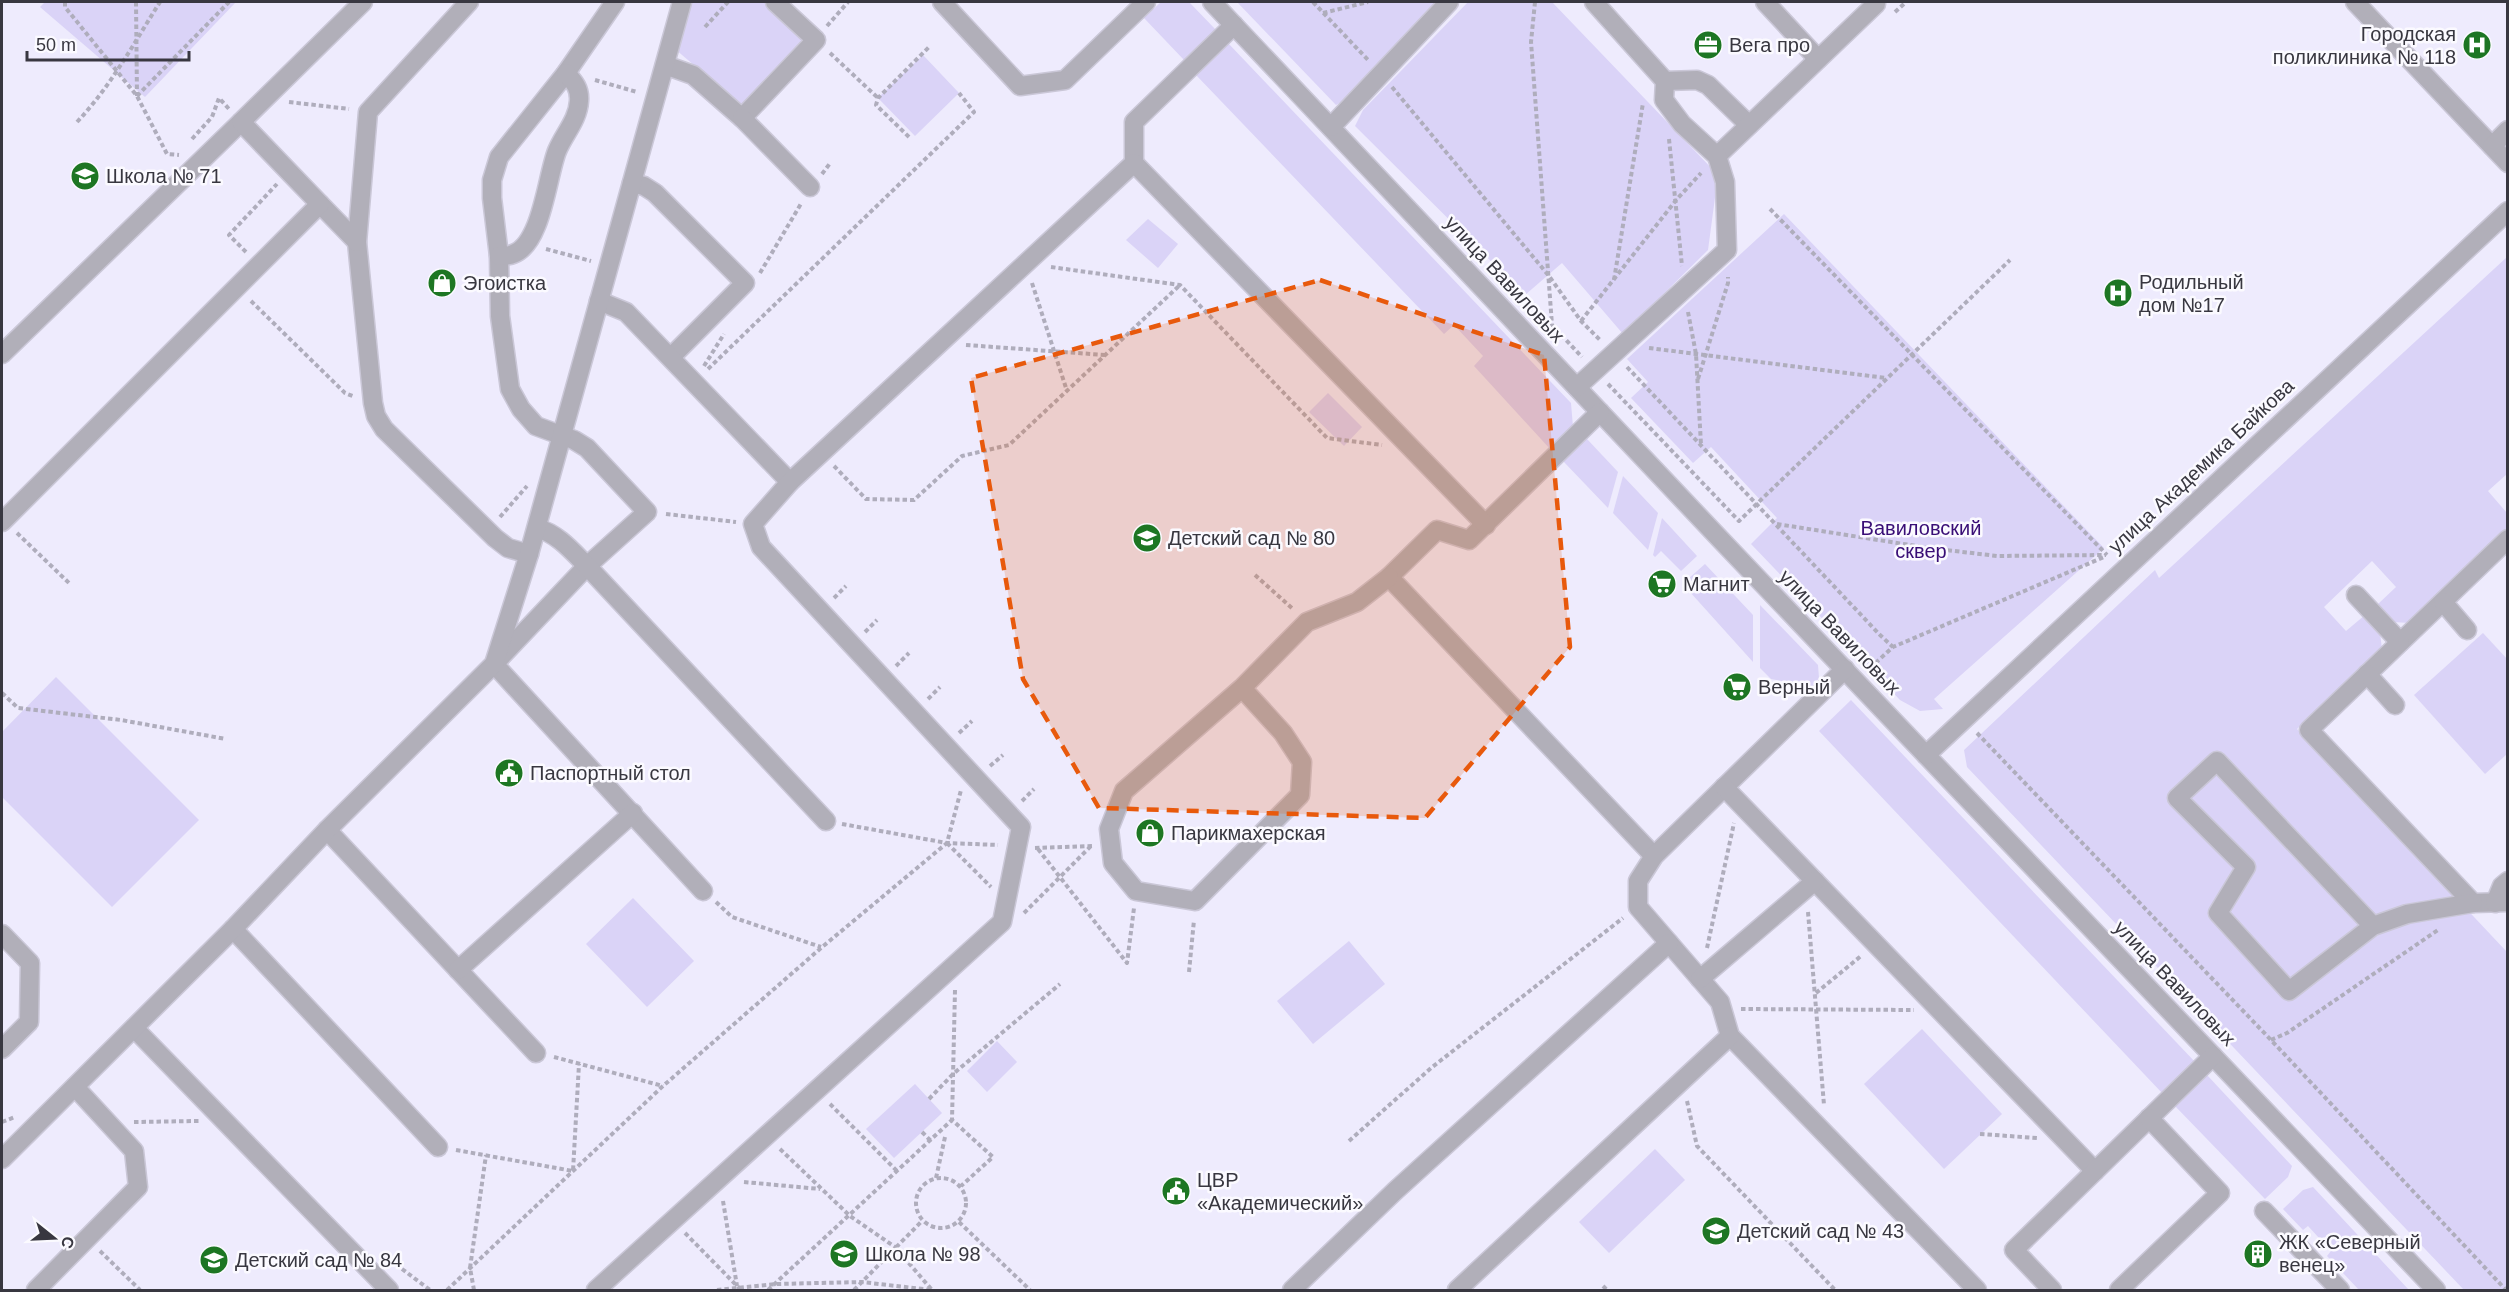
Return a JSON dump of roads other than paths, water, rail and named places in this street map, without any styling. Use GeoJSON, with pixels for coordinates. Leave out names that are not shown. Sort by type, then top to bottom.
{"type":"FeatureCollection","features":[{"type":"Feature","properties":{"kind":"street"},"geometry":{"type":"LineString","coordinates":[[2,354],[363,2]]}},
{"type":"Feature","properties":{"kind":"street"},"geometry":{"type":"LineString","coordinates":[[469,2],[368,112],[357,242],[373,403],[376,416],[384,429],[488,531],[508,548],[529,554]]}},
{"type":"Feature","properties":{"kind":"street"},"geometry":{"type":"LineString","coordinates":[[2,1159],[233,929],[327,830],[494,664],[587,566],[647,512],[587,448],[574,440],[536,426],[521,409],[510,389],[500,316],[499,256],[492,180],[499,157],[572,79],[615,2]]}},
{"type":"Feature","properties":{"kind":"street"},"geometry":{"type":"LineString","coordinates":[[494,664],[537,528],[682,2]]}},
{"type":"Feature","properties":{"kind":"street"},"geometry":{"type":"LineString","coordinates":[[742,118],[816,40],[775,2]]}},
{"type":"Feature","properties":{"kind":"street"},"geometry":{"type":"LineString","coordinates":[[942,2],[1020,86],[1065,80],[1146,2]]}},
{"type":"Feature","properties":{"kind":"street","name":"улица Вавиловых"},"geometry":{"type":"LineString","coordinates":[[1212,2],[2436,1290]]}},
{"type":"Feature","properties":{"kind":"street"},"geometry":{"type":"LineString","coordinates":[[1331,127],[1449,2]]}},
{"type":"Feature","properties":{"kind":"street"},"geometry":{"type":"LineString","coordinates":[[1577,387],[1726,249],[1725,182],[1717,156],[1682,124],[1664,100],[1665,81],[1594,2]]}},
{"type":"Feature","properties":{"kind":"street"},"geometry":{"type":"LineString","coordinates":[[1765,2],[1818,59]]}},
{"type":"Feature","properties":{"kind":"street"},"geometry":{"type":"LineString","coordinates":[[1717,156],[1876,2]]}},
{"type":"Feature","properties":{"kind":"street"},"geometry":{"type":"LineString","coordinates":[[2358,2],[2508,163]]}},
{"type":"Feature","properties":{"kind":"street"},"geometry":{"type":"LineString","coordinates":[[1234,25],[1134,122],[1134,163],[1486,525]]}},
{"type":"Feature","properties":{"kind":"street"},"geometry":{"type":"LineString","coordinates":[[664,64],[693,75],[742,118],[810,188]]}},
{"type":"Feature","properties":{"kind":"street"},"geometry":{"type":"LineString","coordinates":[[499,256],[515,254],[536,228],[557,151],[577,115],[580,99],[572,79]]}},
{"type":"Feature","properties":{"kind":"street"},"geometry":{"type":"LineString","coordinates":[[1665,81],[1697,80],[1708,85],[1749,125]]}},
{"type":"Feature","properties":{"kind":"street"},"geometry":{"type":"LineString","coordinates":[[241,122],[357,242]]}},
{"type":"Feature","properties":{"kind":"street"},"geometry":{"type":"LineString","coordinates":[[2492,146],[2508,130]]}},
{"type":"Feature","properties":{"kind":"street"},"geometry":{"type":"LineString","coordinates":[[596,1290],[1002,922],[1022,827],[761,547],[753,524],[790,482],[820,453],[1134,163]]}},
{"type":"Feature","properties":{"kind":"street"},"geometry":{"type":"LineString","coordinates":[[632,183],[644,186],[655,193],[745,283],[671,357]]}},
{"type":"Feature","properties":{"kind":"street"},"geometry":{"type":"LineString","coordinates":[[2,521],[320,204]]}},
{"type":"Feature","properties":{"kind":"street","name":"улица Академика Байкова"},"geometry":{"type":"LineString","coordinates":[[1926,755],[2508,211]]}},
{"type":"Feature","properties":{"kind":"street"},"geometry":{"type":"LineString","coordinates":[[599,301],[626,312],[790,482]]}},
{"type":"Feature","properties":{"kind":"street"},"geometry":{"type":"LineString","coordinates":[[1242,688],[1283,733],[1302,762],[1300,795],[1195,901],[1136,891],[1113,863],[1109,829],[1124,791],[1242,688],[1307,622],[1357,602],[1389,577],[1437,530],[1469,540],[1600,412]]}},
{"type":"Feature","properties":{"kind":"street"},"geometry":{"type":"LineString","coordinates":[[537,528],[549,531],[587,566],[826,821]]}},
{"type":"Feature","properties":{"kind":"street"},"geometry":{"type":"LineString","coordinates":[[2473,903],[2309,730],[2400,642],[2504,549]]}},
{"type":"Feature","properties":{"kind":"street"},"geometry":{"type":"LineString","coordinates":[[1389,577],[1654,856]]}},
{"type":"Feature","properties":{"kind":"street"},"geometry":{"type":"LineString","coordinates":[[2356,595],[2400,642]]}},
{"type":"Feature","properties":{"kind":"street"},"geometry":{"type":"LineString","coordinates":[[2443,603],[2467,630]]}},
{"type":"Feature","properties":{"kind":"street"},"geometry":{"type":"LineString","coordinates":[[494,664],[703,891]]}},
{"type":"Feature","properties":{"kind":"street"},"geometry":{"type":"LineString","coordinates":[[1845,669],[1654,856],[1638,881],[1638,907],[1720,1002],[1730,1036],[1977,1290]]}},
{"type":"Feature","properties":{"kind":"street"},"geometry":{"type":"LineString","coordinates":[[2367,674],[2395,705]]}},
{"type":"Feature","properties":{"kind":"street"},"geometry":{"type":"LineString","coordinates":[[2373,926],[2217,761],[2177,798],[2246,867],[2218,913],[2289,991],[2373,926],[2407,914],[2473,903],[2501,902],[2502,886],[2508,881]]}},
{"type":"Feature","properties":{"kind":"street"},"geometry":{"type":"LineString","coordinates":[[1724,787],[1810,884],[1876,945],[2095,1172]]}},
{"type":"Feature","properties":{"kind":"street"},"geometry":{"type":"LineString","coordinates":[[458,970],[633,813]]}},
{"type":"Feature","properties":{"kind":"street"},"geometry":{"type":"LineString","coordinates":[[327,830],[536,1053]]}},
{"type":"Feature","properties":{"kind":"street"},"geometry":{"type":"LineString","coordinates":[[1700,979],[1810,884]]}},
{"type":"Feature","properties":{"kind":"street"},"geometry":{"type":"LineString","coordinates":[[233,929],[438,1147]]}},
{"type":"Feature","properties":{"kind":"street"},"geometry":{"type":"LineString","coordinates":[[2,934],[30,963],[29,1022],[2,1049]]}},
{"type":"Feature","properties":{"kind":"street"},"geometry":{"type":"LineString","coordinates":[[1292,1290],[1395,1191],[1669,943]]}},
{"type":"Feature","properties":{"kind":"street"},"geometry":{"type":"LineString","coordinates":[[134,1028],[389,1290]]}},
{"type":"Feature","properties":{"kind":"street"},"geometry":{"type":"LineString","coordinates":[[1457,1290],[1730,1036]]}},
{"type":"Feature","properties":{"kind":"street"},"geometry":{"type":"LineString","coordinates":[[2052,1290],[2014,1251],[2213,1056]]}},
{"type":"Feature","properties":{"kind":"street"},"geometry":{"type":"LineString","coordinates":[[36,1290],[138,1187],[135,1150],[75,1087]]}},
{"type":"Feature","properties":{"kind":"street"},"geometry":{"type":"LineString","coordinates":[[2119,1290],[2220,1193],[2149,1118]]}},
{"type":"Feature","properties":{"kind":"street"},"geometry":{"type":"LineString","coordinates":[[2264,1210],[2340,1290]]}},
{"type":"Feature","properties":{"kind":"place","name":"Вега про"},"geometry":{"type":"Point","coordinates":[1708,45]}},
{"type":"Feature","properties":{"kind":"place","name":"Городская поликлиника № 118"},"geometry":{"type":"Point","coordinates":[2477,45]}},
{"type":"Feature","properties":{"kind":"place","name":"Школа № 71"},"geometry":{"type":"Point","coordinates":[85,176]}},
{"type":"Feature","properties":{"kind":"place","name":"Эгоистка"},"geometry":{"type":"Point","coordinates":[442,283]}},
{"type":"Feature","properties":{"kind":"place","name":"Родильный дом №17"},"geometry":{"type":"Point","coordinates":[2118,293]}},
{"type":"Feature","properties":{"kind":"place","name":"Детский сад № 80"},"geometry":{"type":"Point","coordinates":[1147,538]}},
{"type":"Feature","properties":{"kind":"place","name":"Магнит"},"geometry":{"type":"Point","coordinates":[1662,584]}},
{"type":"Feature","properties":{"kind":"place","name":"Верный"},"geometry":{"type":"Point","coordinates":[1737,687]}},
{"type":"Feature","properties":{"kind":"place","name":"Паспортный стол"},"geometry":{"type":"Point","coordinates":[509,773]}},
{"type":"Feature","properties":{"kind":"place","name":"Парикмахерская"},"geometry":{"type":"Point","coordinates":[1150,833]}},
{"type":"Feature","properties":{"kind":"place","name":"ЦВР «Академический»"},"geometry":{"type":"Point","coordinates":[1176,1191]}},
{"type":"Feature","properties":{"kind":"place","name":"Детский сад № 43"},"geometry":{"type":"Point","coordinates":[1716,1231]}},
{"type":"Feature","properties":{"kind":"place","name":"Школа № 98"},"geometry":{"type":"Point","coordinates":[844,1254]}},
{"type":"Feature","properties":{"kind":"place","name":"ЖК «Северный венец»"},"geometry":{"type":"Point","coordinates":[2258,1254]}},
{"type":"Feature","properties":{"kind":"place","name":"Детский сад № 84"},"geometry":{"type":"Point","coordinates":[214,1260]}},
{"type":"Feature","properties":{"kind":"park label","name":"Вавиловский сквер"},"geometry":{"type":"Point","coordinates":[1921,540]}}]}
